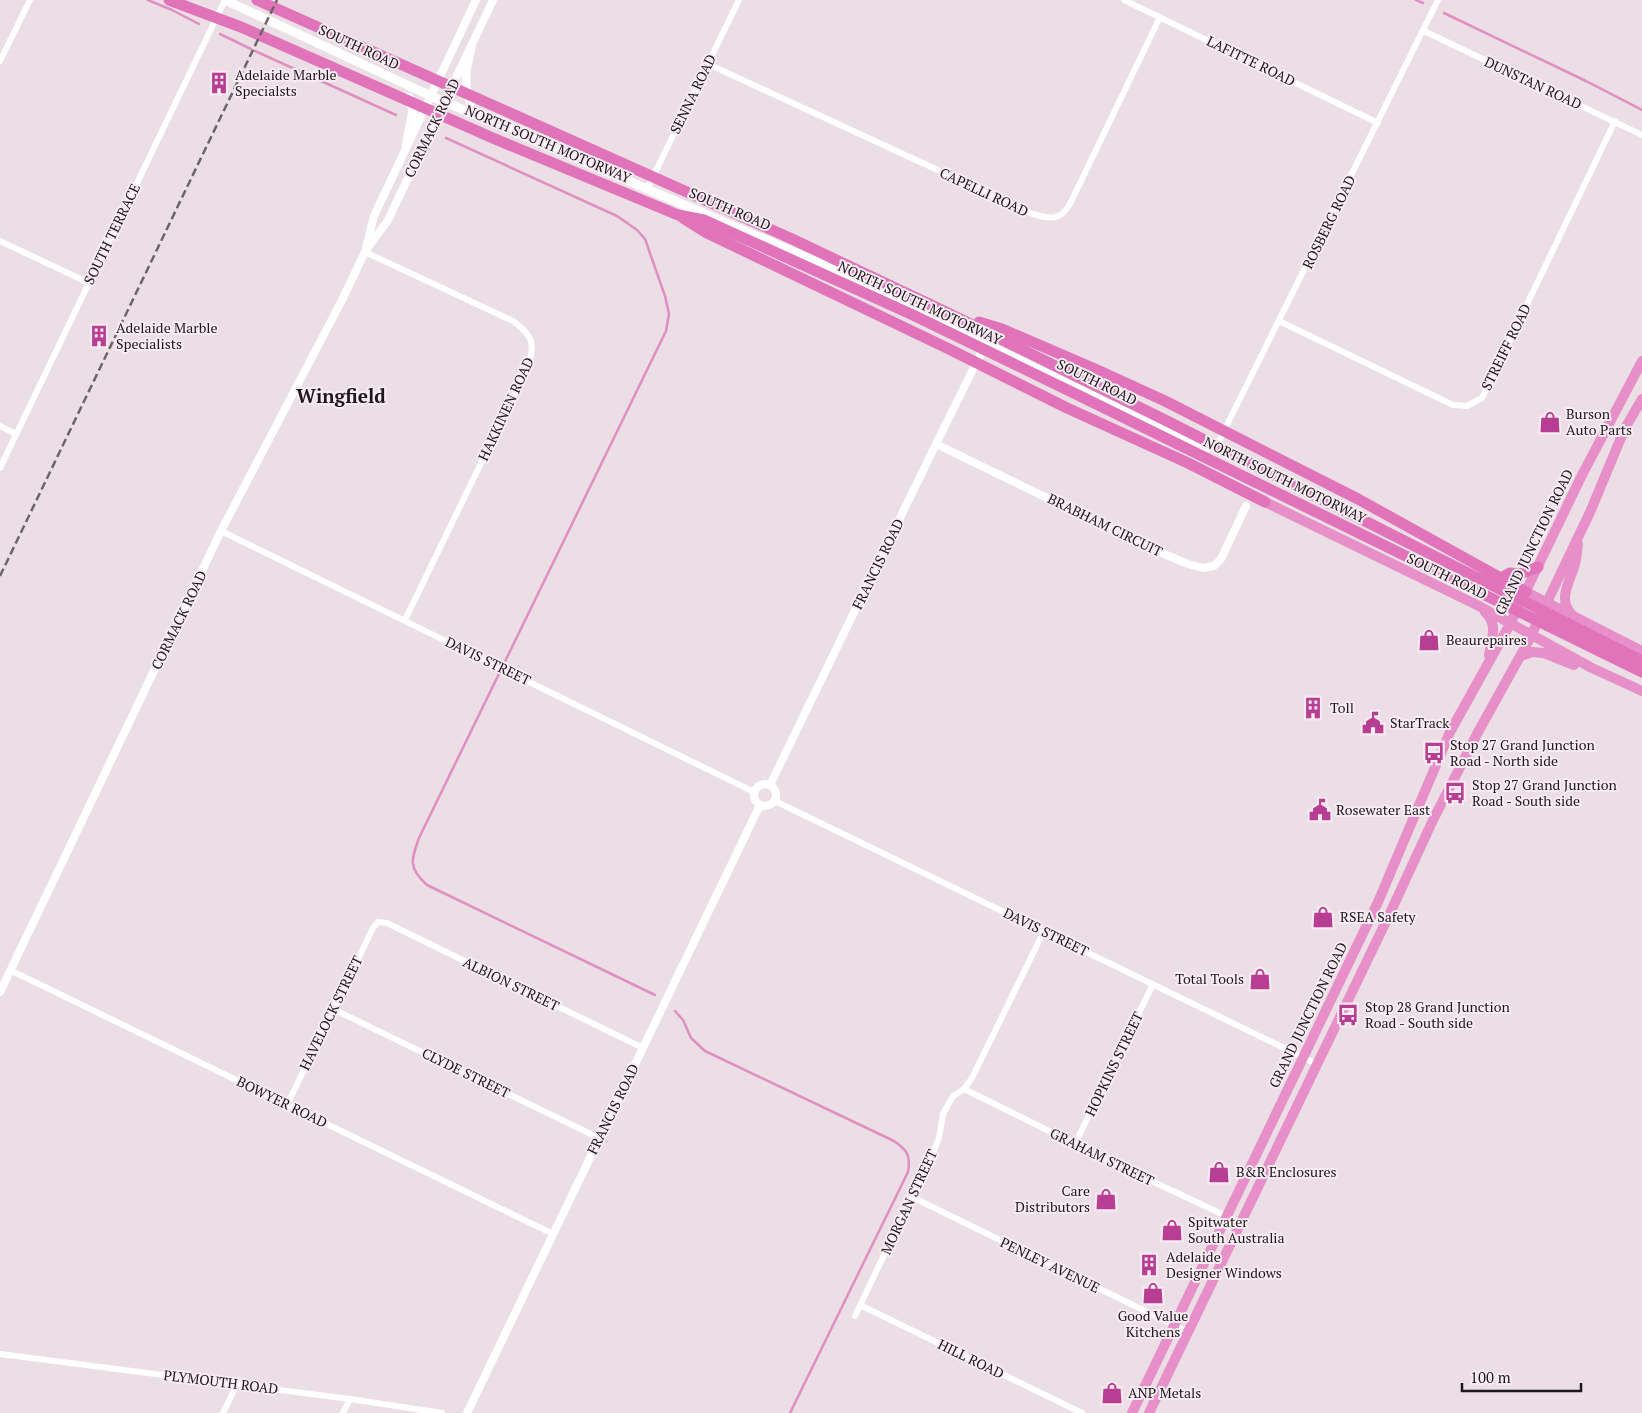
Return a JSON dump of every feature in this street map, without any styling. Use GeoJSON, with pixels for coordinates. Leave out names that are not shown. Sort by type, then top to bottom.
{"type":"FeatureCollection","features":[{"type":"Feature","properties":{"kind":"highway","name":"NORTH SOUTH MOTORWAY"},"geometry":{"type":"LineString","coordinates":[[169,0],[241,27],[495,139],[678,215],[704,220],[922,320],[1642,672]]}},
{"type":"Feature","properties":{"kind":"highway","name":"NORTH SOUTH MOTORWAY"},"geometry":{"type":"LineString","coordinates":[[257,0],[792,238],[1165,420],[1642,661]]}},
{"type":"Feature","properties":{"kind":"highway"},"geometry":{"type":"LineString","coordinates":[[678,215],[707,233],[1067,408],[1188,462],[1265,502]]}},
{"type":"Feature","properties":{"kind":"highway"},"geometry":{"type":"LineString","coordinates":[[946,312],[1002,329],[1165,401],[1358,499],[1526,592],[1642,651]]}},
{"type":"Feature","properties":{"kind":"highway","name":"GRAND JUNCTION ROAD"},"geometry":{"type":"LineString","coordinates":[[1132,1413],[1378,902],[1450,732],[1510,624],[1582,475],[1642,361]]}},
{"type":"Feature","properties":{"kind":"highway","name":"GRAND JUNCTION ROAD"},"geometry":{"type":"LineString","coordinates":[[1149,1413],[1433,820],[1477,734],[1521,656],[1578,536],[1625,428],[1642,399]]}},
{"type":"Feature","properties":{"kind":"highway","name":"SOUTH ROAD"},"geometry":{"type":"LineString","coordinates":[[1265,502],[1477,605],[1592,668],[1642,691]]}},
{"type":"Feature","properties":{"kind":"highway"},"geometry":{"type":"LineString","coordinates":[[1575,618],[1566,608],[1565,601],[1567,584],[1576,562],[1578,536]]}},
{"type":"Feature","properties":{"kind":"highway"},"geometry":{"type":"LineString","coordinates":[[1501,578],[1510,573],[1520,574],[1538,567]]}},
{"type":"Feature","properties":{"kind":"highway"},"geometry":{"type":"LineString","coordinates":[[1477,605],[1491,618],[1494,626],[1488,662]]}},
{"type":"Feature","properties":{"kind":"highway"},"geometry":{"type":"LineString","coordinates":[[1562,652],[1556,634],[1560,624],[1575,618]]}},
{"type":"Feature","properties":{"kind":"highway"},"geometry":{"type":"LineString","coordinates":[[1521,656],[1532,652],[1544,653],[1573,665],[1592,668]]}},
{"type":"Feature","properties":{"kind":"main road","name":"SOUTH ROAD"},"geometry":{"type":"LineString","coordinates":[[225,0],[444,102],[815,261],[1196,446],[1206,448],[1218,443]]}},
{"type":"Feature","properties":{"kind":"main road"},"geometry":{"type":"LineString","coordinates":[[471,47],[466,72],[466,87],[473,114]]}},
{"type":"Feature","properties":{"kind":"main road"},"geometry":{"type":"LineString","coordinates":[[406,85],[413,111],[406,146]]}},
{"type":"Feature","properties":{"kind":"street"},"geometry":{"type":"LineString","coordinates":[[0,61],[30,0]]}},
{"type":"Feature","properties":{"kind":"street","name":"SOUTH TERRACE"},"geometry":{"type":"LineString","coordinates":[[0,468],[225,0]]}},
{"type":"Feature","properties":{"kind":"street","name":"CORMACK ROAD"},"geometry":{"type":"LineString","coordinates":[[365,252],[374,216],[476,0]]}},
{"type":"Feature","properties":{"kind":"street","name":"CORMACK ROAD"},"geometry":{"type":"LineString","coordinates":[[0,992],[221,531],[338,308],[365,252],[388,220],[493,0]]}},
{"type":"Feature","properties":{"kind":"street","name":"SENNA ROAD"},"geometry":{"type":"LineString","coordinates":[[647,189],[738,0]]}},
{"type":"Feature","properties":{"kind":"street","name":"LAFITTE ROAD"},"geometry":{"type":"LineString","coordinates":[[1124,0],[1378,122]]}},
{"type":"Feature","properties":{"kind":"street","name":"ROSBERG ROAD"},"geometry":{"type":"LineString","coordinates":[[1218,443],[1438,0]]}},
{"type":"Feature","properties":{"kind":"street","name":"CAPELLI ROAD"},"geometry":{"type":"LineString","coordinates":[[708,64],[1033,214],[1044,218],[1056,217],[1064,214],[1070,204],[1160,17]]}},
{"type":"Feature","properties":{"kind":"street","name":"DUNSTAN ROAD"},"geometry":{"type":"LineString","coordinates":[[1424,31],[1642,135]]}},
{"type":"Feature","properties":{"kind":"street","name":"STREIFF ROAD"},"geometry":{"type":"LineString","coordinates":[[1279,321],[1453,406],[1467,406],[1482,398],[1615,121]]}},
{"type":"Feature","properties":{"kind":"street"},"geometry":{"type":"LineString","coordinates":[[0,241],[89,283]]}},
{"type":"Feature","properties":{"kind":"street","name":"HAKKINEN ROAD"},"geometry":{"type":"LineString","coordinates":[[365,252],[513,322],[529,335],[532,344],[532,353],[528,366],[405,620]]}},
{"type":"Feature","properties":{"kind":"street","name":"FRANCIS ROAD"},"geometry":{"type":"LineString","coordinates":[[770,785],[986,343]]}},
{"type":"Feature","properties":{"kind":"street"},"geometry":{"type":"LineString","coordinates":[[0,426],[16,434]]}},
{"type":"Feature","properties":{"kind":"street","name":"BRABHAM CIRCUIT"},"geometry":{"type":"LineString","coordinates":[[936,444],[1150,548],[1188,564],[1203,568],[1214,566],[1221,559],[1246,506]]}},
{"type":"Feature","properties":{"kind":"street"},"geometry":{"type":"LineString","coordinates":[[1242,491],[1246,497],[1246,506],[1265,502]]}},
{"type":"Feature","properties":{"kind":"street","name":"DAVIS STREET"},"geometry":{"type":"LineString","coordinates":[[221,531],[754,792]]}},
{"type":"Feature","properties":{"kind":"street"},"geometry":{"type":"LineString","coordinates":[[762,784],[770,785],[776,794],[775,801],[770,806],[760,806],[754,800],[754,792],[762,784]]}},
{"type":"Feature","properties":{"kind":"street","name":"DAVIS STREET"},"geometry":{"type":"LineString","coordinates":[[775,801],[1317,1064]]}},
{"type":"Feature","properties":{"kind":"street","name":"FRANCIS ROAD"},"geometry":{"type":"LineString","coordinates":[[467,1413],[760,806]]}},
{"type":"Feature","properties":{"kind":"street","name":"ALBION STREET"},"geometry":{"type":"LineString","coordinates":[[378,922],[387,923],[642,1048]]}},
{"type":"Feature","properties":{"kind":"street","name":"HAVELOCK STREET"},"geometry":{"type":"LineString","coordinates":[[287,1105],[372,928],[378,922]]}},
{"type":"Feature","properties":{"kind":"street","name":"MORGAN STREET"},"geometry":{"type":"LineString","coordinates":[[855,1316],[935,1148],[939,1138],[943,1114],[953,1096],[964,1089],[972,1078],[1044,931]]}},
{"type":"Feature","properties":{"kind":"street","name":"BOWYER ROAD"},"geometry":{"type":"LineString","coordinates":[[10,970],[553,1234]]}},
{"type":"Feature","properties":{"kind":"street","name":"HOPKINS STREET"},"geometry":{"type":"LineString","coordinates":[[1075,1144],[1153,984]]}},
{"type":"Feature","properties":{"kind":"street","name":"CLYDE STREET"},"geometry":{"type":"LineString","coordinates":[[333,1009],[599,1138]]}},
{"type":"Feature","properties":{"kind":"street","name":"GRAHAM STREET"},"geometry":{"type":"LineString","coordinates":[[964,1089],[1240,1223]]}},
{"type":"Feature","properties":{"kind":"street","name":"PENLEY AVENUE"},"geometry":{"type":"LineString","coordinates":[[912,1197],[1188,1332]]}},
{"type":"Feature","properties":{"kind":"street","name":"HILL ROAD"},"geometry":{"type":"LineString","coordinates":[[860,1306],[1082,1413]]}},
{"type":"Feature","properties":{"kind":"street","name":"PLYMOUTH ROAD"},"geometry":{"type":"LineString","coordinates":[[0,1354],[350,1399],[442,1413]]}},
{"type":"Feature","properties":{"kind":"street"},"geometry":{"type":"LineString","coordinates":[[223,1413],[237,1384]]}},
{"type":"Feature","properties":{"kind":"street"},"geometry":{"type":"LineString","coordinates":[[344,1413],[350,1399]]}},
{"type":"Feature","properties":{"kind":"waterway"},"geometry":{"type":"LineString","coordinates":[[148,0],[199,24]]}},
{"type":"Feature","properties":{"kind":"waterway"},"geometry":{"type":"LineString","coordinates":[[1416,0],[1423,3]]}},
{"type":"Feature","properties":{"kind":"waterway"},"geometry":{"type":"LineString","coordinates":[[1444,13],[1642,110]]}},
{"type":"Feature","properties":{"kind":"waterway"},"geometry":{"type":"LineString","coordinates":[[220,34],[251,49]]}},
{"type":"Feature","properties":{"kind":"waterway"},"geometry":{"type":"LineString","coordinates":[[255,51],[396,115]]}},
{"type":"Feature","properties":{"kind":"waterway"},"geometry":{"type":"LineString","coordinates":[[446,138],[617,216],[637,230],[645,239],[665,296],[669,314],[666,331],[419,838],[414,852],[414,868],[427,885],[655,995]]}},
{"type":"Feature","properties":{"kind":"waterway"},"geometry":{"type":"LineString","coordinates":[[675,1011],[683,1020],[691,1038],[705,1051],[894,1141],[905,1150],[908,1157],[908,1172],[790,1413]]}},
{"type":"Feature","properties":{"kind":"railway"},"geometry":{"type":"LineString","coordinates":[[0,576],[277,0]]}},
{"type":"Feature","properties":{"kind":"place","name":"Adelaide Marble Specialsts"},"geometry":{"type":"Point","coordinates":[219,83]}},
{"type":"Feature","properties":{"kind":"place","name":"Adelaide Marble Specialists"},"geometry":{"type":"Point","coordinates":[99,336]}},
{"type":"Feature","properties":{"kind":"place","name":"Burson Auto Parts"},"geometry":{"type":"Point","coordinates":[1550,422]}},
{"type":"Feature","properties":{"kind":"place","name":"Beaurepaires"},"geometry":{"type":"Point","coordinates":[1429,640]}},
{"type":"Feature","properties":{"kind":"place","name":"Toll"},"geometry":{"type":"Point","coordinates":[1313,708]}},
{"type":"Feature","properties":{"kind":"place","name":"StarTrack"},"geometry":{"type":"Point","coordinates":[1373,723]}},
{"type":"Feature","properties":{"kind":"place","name":"Stop 27 Grand Junction Road - North side"},"geometry":{"type":"Point","coordinates":[1434,753]}},
{"type":"Feature","properties":{"kind":"place","name":"Stop 27 Grand Junction Road - South side"},"geometry":{"type":"Point","coordinates":[1455,793]}},
{"type":"Feature","properties":{"kind":"place","name":"Rosewater East"},"geometry":{"type":"Point","coordinates":[1320,810]}},
{"type":"Feature","properties":{"kind":"place","name":"RSEA Safety"},"geometry":{"type":"Point","coordinates":[1323,917]}},
{"type":"Feature","properties":{"kind":"place","name":"Total Tools"},"geometry":{"type":"Point","coordinates":[1260,979]}},
{"type":"Feature","properties":{"kind":"place","name":"Stop 28 Grand Junction Road - South side"},"geometry":{"type":"Point","coordinates":[1348,1015]}},
{"type":"Feature","properties":{"kind":"place","name":"B&R Enclosures"},"geometry":{"type":"Point","coordinates":[1219,1172]}},
{"type":"Feature","properties":{"kind":"place","name":"Care Distributors"},"geometry":{"type":"Point","coordinates":[1106,1199]}},
{"type":"Feature","properties":{"kind":"place","name":"Spitwater South Australia"},"geometry":{"type":"Point","coordinates":[1172,1230]}},
{"type":"Feature","properties":{"kind":"place","name":"Adelaide Designer Windows"},"geometry":{"type":"Point","coordinates":[1149,1265]}},
{"type":"Feature","properties":{"kind":"place","name":"Good Value Kitchens"},"geometry":{"type":"Point","coordinates":[1153,1293]}},
{"type":"Feature","properties":{"kind":"place","name":"ANP Metals"},"geometry":{"type":"Point","coordinates":[1112,1393]}},
{"type":"Feature","properties":{"kind":"district","name":"Wingfield"},"geometry":{"type":"Point","coordinates":[341,396]}}]}
